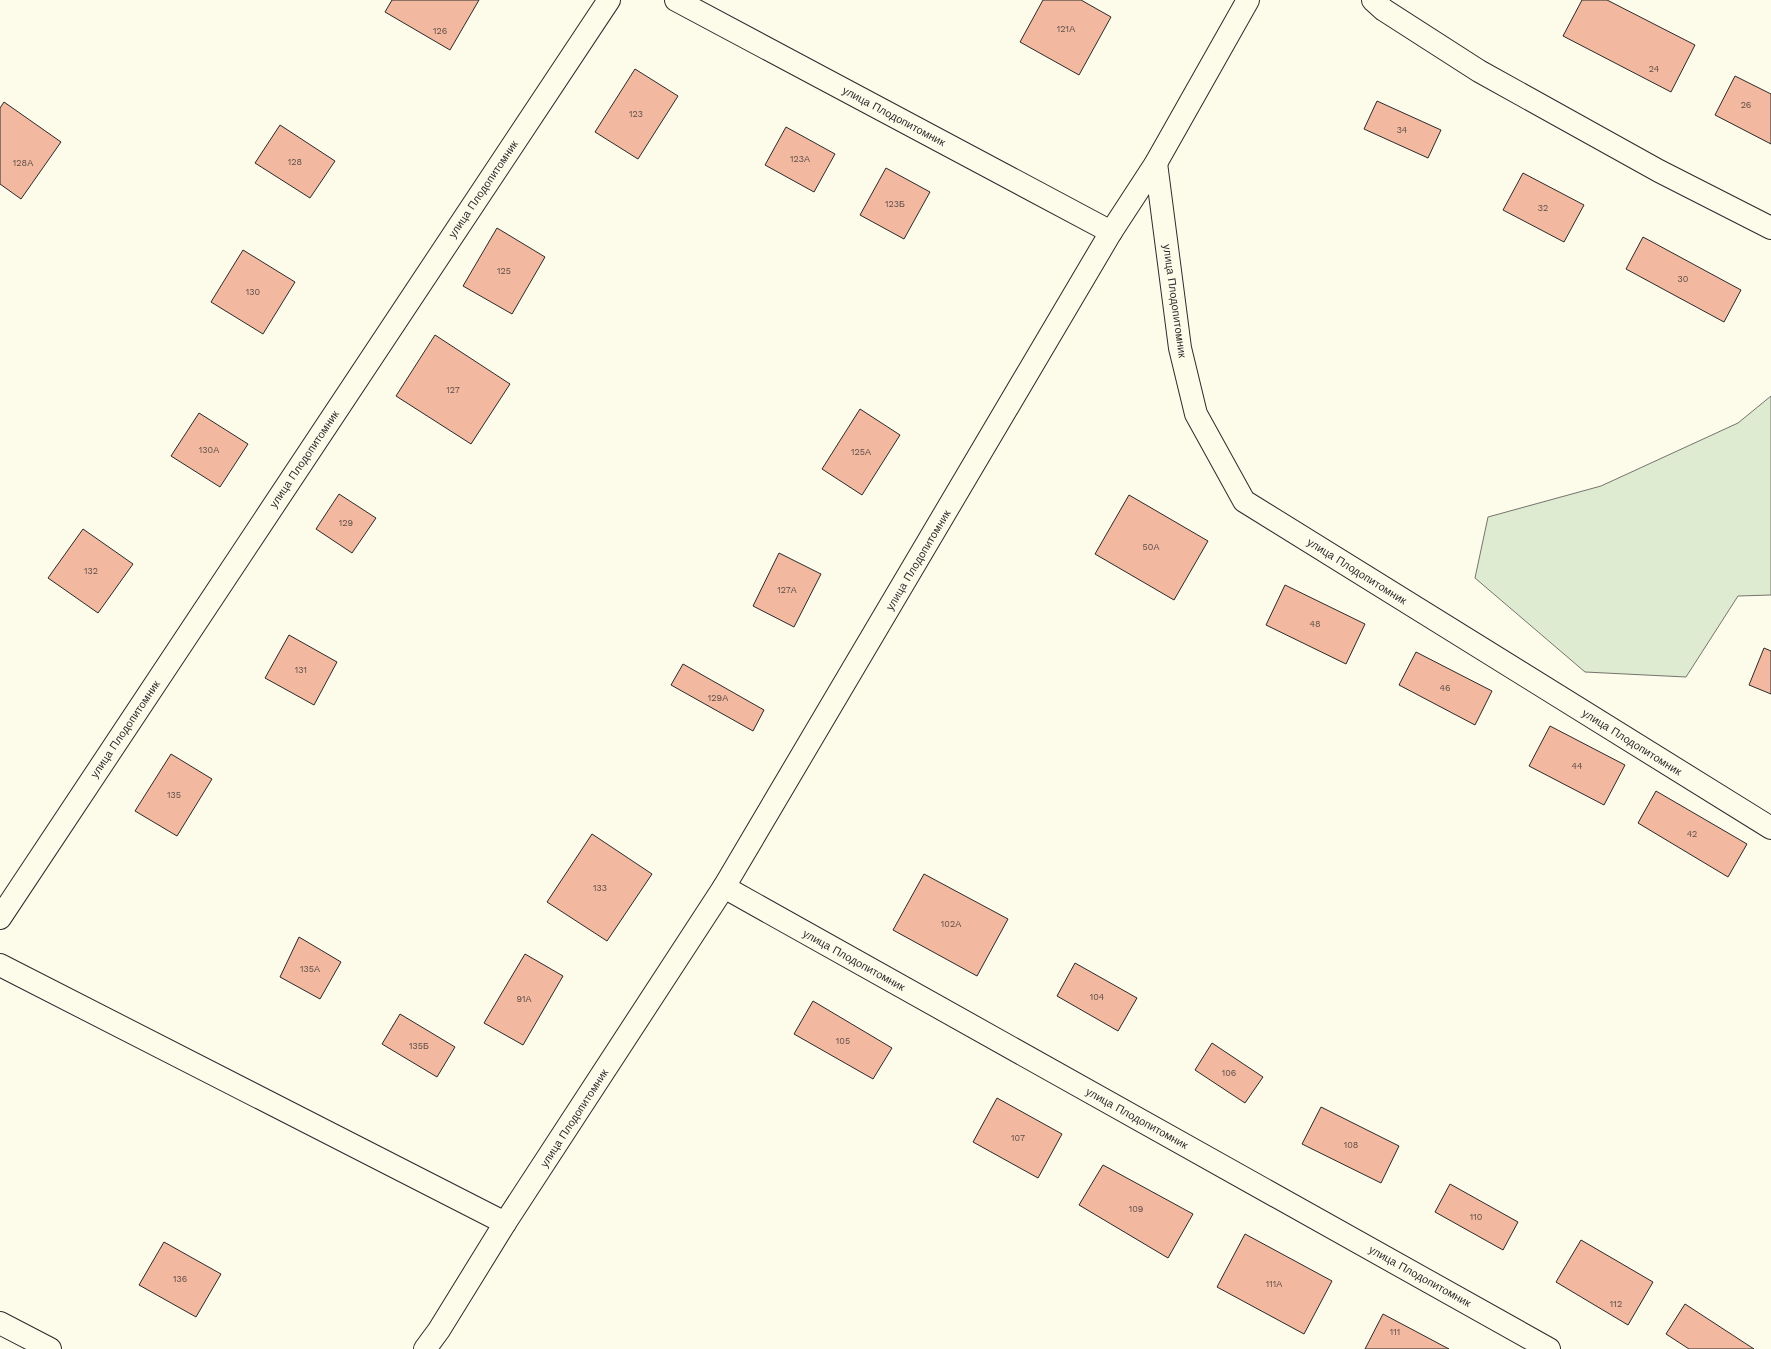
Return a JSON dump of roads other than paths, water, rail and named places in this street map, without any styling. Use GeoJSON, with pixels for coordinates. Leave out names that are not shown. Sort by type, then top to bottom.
{"type":"FeatureCollection","features":[{"type":"Feature","properties":{"kind":"street","name":"улица Плодопитомник"},"geometry":{"type":"LineString","coordinates":[[0,918],[609,0]]}},
{"type":"Feature","properties":{"kind":"street","name":"улица Плодопитомник"},"geometry":{"type":"LineString","coordinates":[[676,0],[1111,232]]}},
{"type":"Feature","properties":{"kind":"street","name":"улица Плодопитомник"},"geometry":{"type":"LineString","coordinates":[[425,1349],[439,1330],[505,1223],[724,887],[1111,232],[1156,163],[1248,0]]}},
{"type":"Feature","properties":{"kind":"street"},"geometry":{"type":"LineString","coordinates":[[1373,0],[1384,10],[1479,71],[1659,171],[1771,228]]}},
{"type":"Feature","properties":{"kind":"street","name":"улица Плодопитомник"},"geometry":{"type":"LineString","coordinates":[[1156,163],[1180,348],[1196,414],[1244,501],[1771,828]]}},
{"type":"Feature","properties":{"kind":"street","name":"улица Плодопитомник"},"geometry":{"type":"LineString","coordinates":[[724,887],[1549,1349]]}},
{"type":"Feature","properties":{"kind":"street"},"geometry":{"type":"LineString","coordinates":[[0,965],[505,1223]]}},
{"type":"Feature","properties":{"kind":"street"},"geometry":{"type":"LineString","coordinates":[[0,1323],[50,1349]]}}]}
